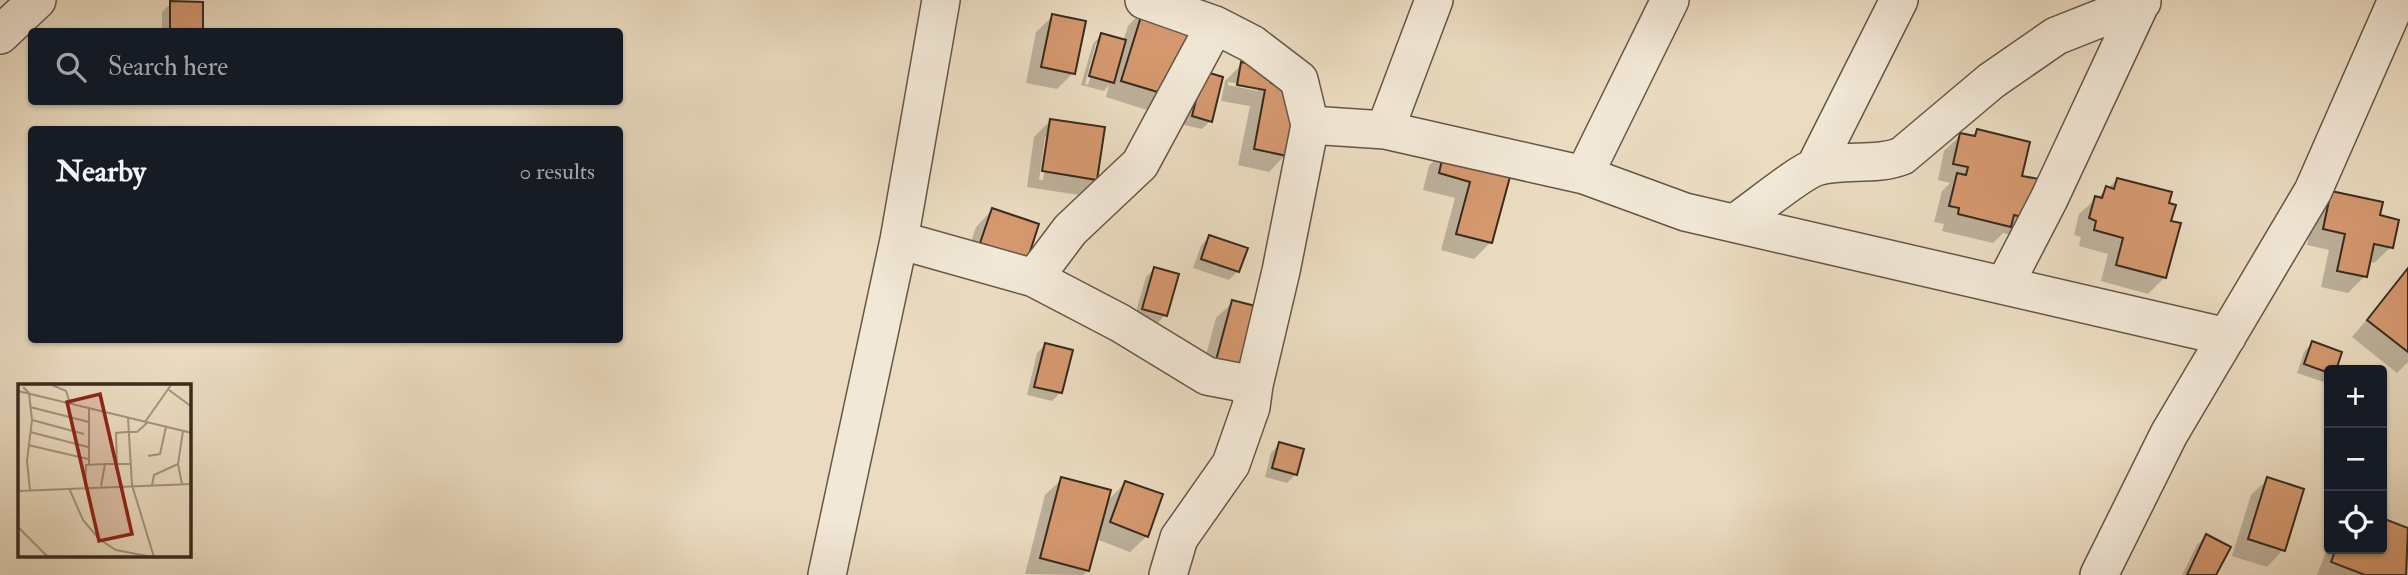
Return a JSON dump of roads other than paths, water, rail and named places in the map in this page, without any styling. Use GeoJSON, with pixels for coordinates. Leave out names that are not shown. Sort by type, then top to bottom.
{"type":"FeatureCollection","features":[{"type":"Feature","properties":{"kind":"street"},"geometry":{"type":"LineString","coordinates":[[0,35],[37,0]]}},
{"type":"Feature","properties":{"kind":"street"},"geometry":{"type":"LineString","coordinates":[[827,575],[899,240],[941,0]]}},
{"type":"Feature","properties":{"kind":"street"},"geometry":{"type":"LineString","coordinates":[[1144,0],[1215,25],[1252,44],[1299,80],[1310,125],[1251,407],[1231,464],[1179,538],[1168,575]]}},
{"type":"Feature","properties":{"kind":"street"},"geometry":{"type":"LineString","coordinates":[[1385,130],[1434,0]]}},
{"type":"Feature","properties":{"kind":"street"},"geometry":{"type":"LineString","coordinates":[[1584,175],[1670,0]]}},
{"type":"Feature","properties":{"kind":"street"},"geometry":{"type":"LineString","coordinates":[[1815,167],[1899,0]]}},
{"type":"Feature","properties":{"kind":"street"},"geometry":{"type":"LineString","coordinates":[[2099,575],[2169,434],[2313,191],[2393,46],[2397,0]]}},
{"type":"Feature","properties":{"kind":"street"},"geometry":{"type":"LineString","coordinates":[[1736,222],[1815,167],[1855,162],[1885,163],[1902,156],[1991,81],[2056,36],[2142,1]]}},
{"type":"Feature","properties":{"kind":"street"},"geometry":{"type":"LineString","coordinates":[[2005,284],[2049,199],[2142,1]]}},
{"type":"Feature","properties":{"kind":"street"},"geometry":{"type":"LineString","coordinates":[[1034,278],[1070,230],[1140,164],[1215,25]]}},
{"type":"Feature","properties":{"kind":"street"},"geometry":{"type":"LineString","coordinates":[[1310,125],[1385,130],[1584,175],[1685,212],[2227,337]]}},
{"type":"Feature","properties":{"kind":"street"},"geometry":{"type":"LineString","coordinates":[[899,240],[1034,278],[1119,323],[1207,376],[1254,385]]}}]}
